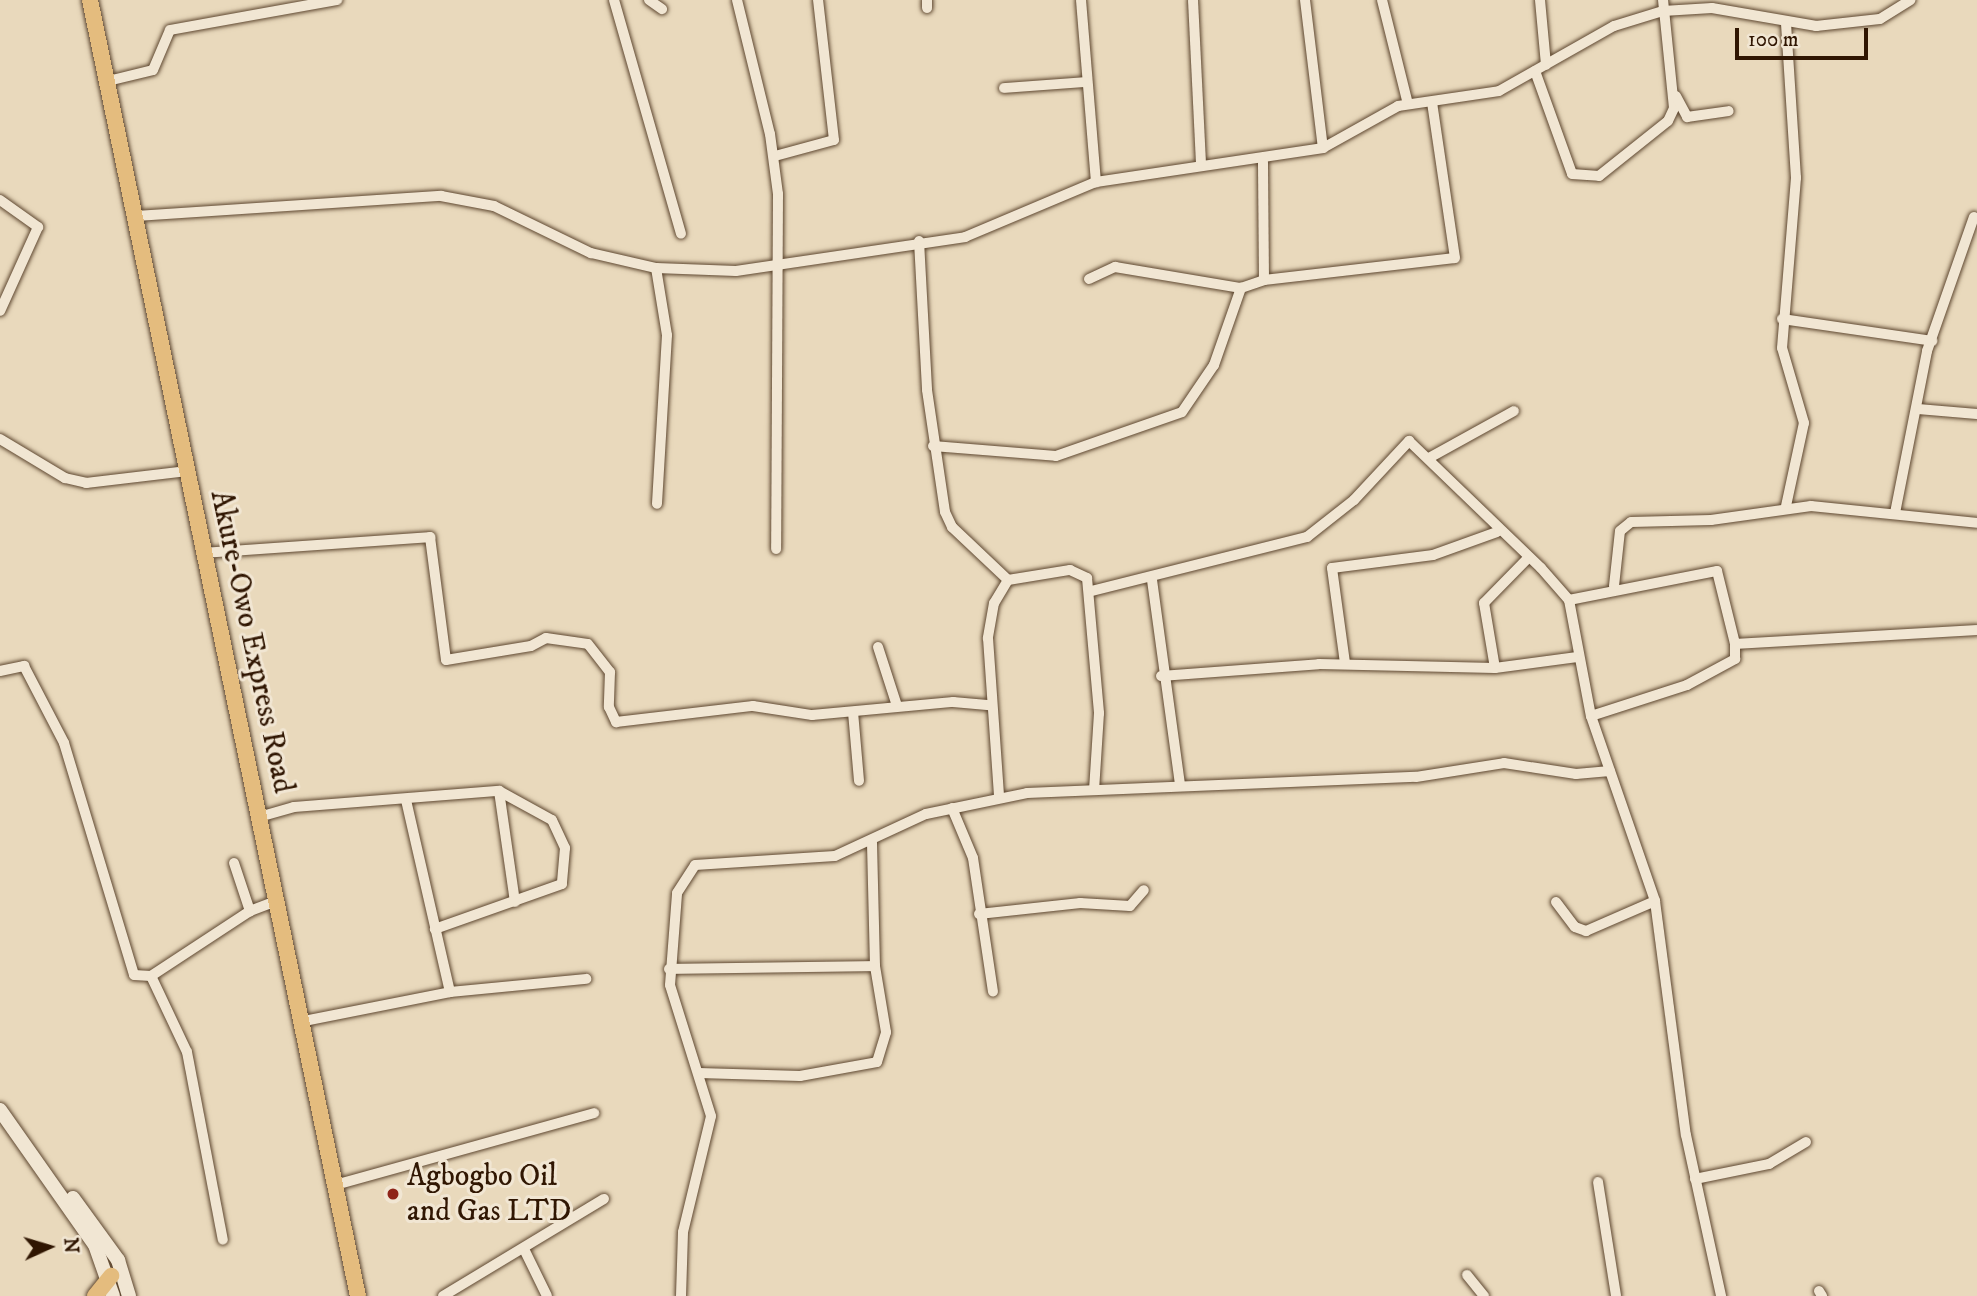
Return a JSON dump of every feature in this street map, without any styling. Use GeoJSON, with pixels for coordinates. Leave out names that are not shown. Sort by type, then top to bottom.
{"type":"FeatureCollection","features":[{"type":"Feature","properties":{"kind":"main road","name":"Akure-Owo Express Road"},"geometry":{"type":"LineString","coordinates":[[90,0],[299,1022],[358,1296]]}},
{"type":"Feature","properties":{"kind":"main road"},"geometry":{"type":"LineString","coordinates":[[0,1110],[104,1240],[130,1296]]}},
{"type":"Feature","properties":{"kind":"main road"},"geometry":{"type":"LineString","coordinates":[[39,1161],[111,1276],[113,1296]]}},
{"type":"Feature","properties":{"kind":"main road"},"geometry":{"type":"LineString","coordinates":[[95,1296],[111,1276]]}},
{"type":"Feature","properties":{"kind":"street"},"geometry":{"type":"LineString","coordinates":[[108,81],[153,70],[170,30],[337,0]]}},
{"type":"Feature","properties":{"kind":"street"},"geometry":{"type":"LineString","coordinates":[[614,0],[681,234]]}},
{"type":"Feature","properties":{"kind":"street"},"geometry":{"type":"LineString","coordinates":[[649,0],[663,9]]}},
{"type":"Feature","properties":{"kind":"street"},"geometry":{"type":"LineString","coordinates":[[737,0],[775,156],[779,260],[772,454],[776,549]]}},
{"type":"Feature","properties":{"kind":"street"},"geometry":{"type":"LineString","coordinates":[[775,156],[834,140],[818,0]]}},
{"type":"Feature","properties":{"kind":"street"},"geometry":{"type":"LineString","coordinates":[[1080,0],[1096,182]]}},
{"type":"Feature","properties":{"kind":"street"},"geometry":{"type":"LineString","coordinates":[[1193,0],[1201,166]]}},
{"type":"Feature","properties":{"kind":"street"},"geometry":{"type":"LineString","coordinates":[[1305,0],[1323,148]]}},
{"type":"Feature","properties":{"kind":"street"},"geometry":{"type":"LineString","coordinates":[[1382,0],[1408,104]]}},
{"type":"Feature","properties":{"kind":"street"},"geometry":{"type":"LineString","coordinates":[[1540,0],[1546,65]]}},
{"type":"Feature","properties":{"kind":"street"},"geometry":{"type":"LineString","coordinates":[[136,216],[441,196],[494,206],[591,253],[656,268],[736,271],[779,260],[965,237],[1096,182],[1323,148],[1408,104],[1472,100],[1535,71],[1614,26],[1663,6],[1712,8],[1786,23],[1852,23],[1910,0]]}},
{"type":"Feature","properties":{"kind":"street"},"geometry":{"type":"LineString","coordinates":[[1535,71],[1577,177],[1599,176],[1668,121],[1674,93],[1663,6]]}},
{"type":"Feature","properties":{"kind":"street"},"geometry":{"type":"LineString","coordinates":[[1786,23],[1796,178],[1782,348],[1804,423],[1786,506]]}},
{"type":"Feature","properties":{"kind":"street"},"geometry":{"type":"LineString","coordinates":[[1004,88],[1086,82]]}},
{"type":"Feature","properties":{"kind":"street"},"geometry":{"type":"LineString","coordinates":[[1674,93],[1687,117],[1729,111]]}},
{"type":"Feature","properties":{"kind":"street"},"geometry":{"type":"LineString","coordinates":[[1089,279],[1115,267],[1241,288],[1264,280],[1455,258],[1432,103]]}},
{"type":"Feature","properties":{"kind":"street"},"geometry":{"type":"LineString","coordinates":[[1263,158],[1264,280]]}},
{"type":"Feature","properties":{"kind":"street"},"geometry":{"type":"LineString","coordinates":[[0,200],[38,227],[1,303]]}},
{"type":"Feature","properties":{"kind":"street"},"geometry":{"type":"LineString","coordinates":[[1895,513],[1932,341],[1975,217]]}},
{"type":"Feature","properties":{"kind":"street"},"geometry":{"type":"LineString","coordinates":[[919,241],[933,446],[951,527],[1008,580]]}},
{"type":"Feature","properties":{"kind":"street"},"geometry":{"type":"LineString","coordinates":[[656,268],[667,335],[657,504]]}},
{"type":"Feature","properties":{"kind":"street"},"geometry":{"type":"LineString","coordinates":[[933,446],[1044,457],[1168,421],[1182,412],[1214,365],[1241,288]]}},
{"type":"Feature","properties":{"kind":"street"},"geometry":{"type":"LineString","coordinates":[[1783,319],[1932,341]]}},
{"type":"Feature","properties":{"kind":"street"},"geometry":{"type":"LineString","coordinates":[[1918,409],[1977,414]]}},
{"type":"Feature","properties":{"kind":"street"},"geometry":{"type":"LineString","coordinates":[[1429,458],[1514,411]]}},
{"type":"Feature","properties":{"kind":"street"},"geometry":{"type":"LineString","coordinates":[[0,439],[65,478],[86,483],[187,471]]}},
{"type":"Feature","properties":{"kind":"street"},"geometry":{"type":"LineString","coordinates":[[1092,591],[1152,580],[1307,537],[1354,500],[1409,441],[1429,458],[1497,532],[1529,557],[1569,600],[1577,657],[1591,716],[1656,901],[1661,977],[1695,1179],[1721,1296]]}},
{"type":"Feature","properties":{"kind":"street"},"geometry":{"type":"LineString","coordinates":[[1614,586],[1620,531],[1631,522],[1711,520],[1786,506],[1895,513],[1977,523]]}},
{"type":"Feature","properties":{"kind":"street"},"geometry":{"type":"LineString","coordinates":[[1345,663],[1332,568],[1433,555],[1497,532]]}},
{"type":"Feature","properties":{"kind":"street"},"geometry":{"type":"LineString","coordinates":[[204,553],[425,535],[432,540],[443,655],[451,664],[546,638],[570,639],[588,644],[608,668],[616,722],[753,706],[812,715],[897,706],[990,705]]}},
{"type":"Feature","properties":{"kind":"street"},"geometry":{"type":"LineString","coordinates":[[1496,668],[1484,603],[1529,557]]}},
{"type":"Feature","properties":{"kind":"street"},"geometry":{"type":"LineString","coordinates":[[1008,580],[1080,571],[1092,591],[1099,713],[1094,790]]}},
{"type":"Feature","properties":{"kind":"street"},"geometry":{"type":"LineString","coordinates":[[1569,600],[1614,586],[1717,571],[1735,644],[1735,659],[1687,685],[1591,716]]}},
{"type":"Feature","properties":{"kind":"street"},"geometry":{"type":"LineString","coordinates":[[999,797],[990,705],[990,617],[1008,580]]}},
{"type":"Feature","properties":{"kind":"street"},"geometry":{"type":"LineString","coordinates":[[1152,580],[1161,676],[1180,785]]}},
{"type":"Feature","properties":{"kind":"street"},"geometry":{"type":"LineString","coordinates":[[1735,644],[1977,630]]}},
{"type":"Feature","properties":{"kind":"street"},"geometry":{"type":"LineString","coordinates":[[878,647],[897,706]]}},
{"type":"Feature","properties":{"kind":"street"},"geometry":{"type":"LineString","coordinates":[[1161,676],[1345,663],[1496,668],[1577,657]]}},
{"type":"Feature","properties":{"kind":"street"},"geometry":{"type":"LineString","coordinates":[[0,671],[19,663],[37,688],[79,777],[131,966],[139,978],[151,976],[250,911],[276,901]]}},
{"type":"Feature","properties":{"kind":"street"},"geometry":{"type":"LineString","coordinates":[[853,712],[859,780]]}},
{"type":"Feature","properties":{"kind":"street"},"geometry":{"type":"LineString","coordinates":[[681,1296],[683,1232],[711,1116],[699,1073],[677,1014],[669,969],[677,894],[695,865],[835,856],[951,808],[999,797],[1180,785],[1416,777],[1504,763],[1576,774],[1610,771]]}},
{"type":"Feature","properties":{"kind":"street"},"geometry":{"type":"LineString","coordinates":[[259,817],[293,807],[499,791],[552,820],[565,848],[562,884],[435,929]]}},
{"type":"Feature","properties":{"kind":"street"},"geometry":{"type":"LineString","coordinates":[[499,791],[515,902]]}},
{"type":"Feature","properties":{"kind":"street"},"geometry":{"type":"LineString","coordinates":[[406,800],[450,992]]}},
{"type":"Feature","properties":{"kind":"street"},"geometry":{"type":"LineString","coordinates":[[951,808],[973,858],[979,914],[993,992]]}},
{"type":"Feature","properties":{"kind":"street"},"geometry":{"type":"LineString","coordinates":[[699,1073],[800,1076],[877,1062],[886,1032],[875,966],[872,841]]}},
{"type":"Feature","properties":{"kind":"street"},"geometry":{"type":"LineString","coordinates":[[233,863],[250,911]]}},
{"type":"Feature","properties":{"kind":"street"},"geometry":{"type":"LineString","coordinates":[[979,914],[1080,903],[1130,906],[1144,890]]}},
{"type":"Feature","properties":{"kind":"street"},"geometry":{"type":"LineString","coordinates":[[1556,902],[1575,927],[1586,931],[1656,901]]}},
{"type":"Feature","properties":{"kind":"street"},"geometry":{"type":"LineString","coordinates":[[669,969],[875,966]]}},
{"type":"Feature","properties":{"kind":"street"},"geometry":{"type":"LineString","coordinates":[[151,976],[187,1052],[223,1240]]}},
{"type":"Feature","properties":{"kind":"street"},"geometry":{"type":"LineString","coordinates":[[299,1022],[450,992],[586,979]]}},
{"type":"Feature","properties":{"kind":"street"},"geometry":{"type":"LineString","coordinates":[[335,1185],[594,1113]]}},
{"type":"Feature","properties":{"kind":"street"},"geometry":{"type":"LineString","coordinates":[[1695,1179],[1769,1164],[1806,1142]]}},
{"type":"Feature","properties":{"kind":"street"},"geometry":{"type":"LineString","coordinates":[[1598,1182],[1616,1296]]}},
{"type":"Feature","properties":{"kind":"street"},"geometry":{"type":"LineString","coordinates":[[443,1296],[604,1199]]}},
{"type":"Feature","properties":{"kind":"street"},"geometry":{"type":"LineString","coordinates":[[524,1249],[547,1296]]}},
{"type":"Feature","properties":{"kind":"street"},"geometry":{"type":"LineString","coordinates":[[1467,1275],[1484,1296]]}},
{"type":"Feature","properties":{"kind":"place","name":"Agbogbo Oil and Gas LTD"},"geometry":{"type":"Point","coordinates":[393,1194]}}]}
